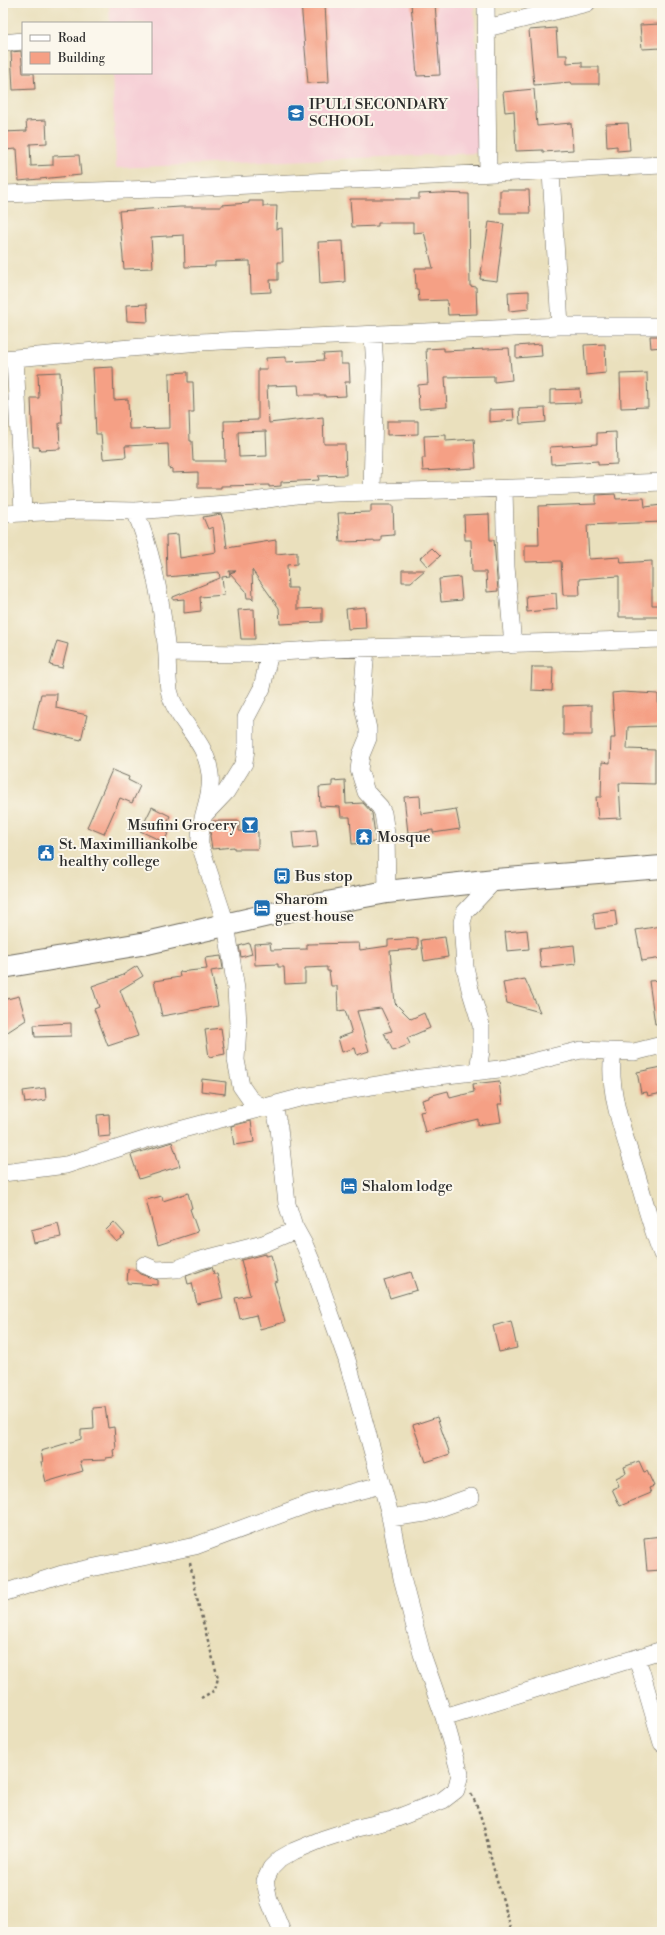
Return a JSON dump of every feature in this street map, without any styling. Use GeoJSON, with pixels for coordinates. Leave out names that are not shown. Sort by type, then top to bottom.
{"type":"FeatureCollection","features":[{"type":"Feature","properties":{"kind":"highway"},"geometry":{"type":"LineString","coordinates":[[3,967],[147,943],[294,908],[387,892],[495,880],[662,867]]}},
{"type":"Feature","properties":{"kind":"street"},"geometry":{"type":"LineString","coordinates":[[486,3],[488,173]]}},
{"type":"Feature","properties":{"kind":"street"},"geometry":{"type":"LineString","coordinates":[[487,28],[587,3]]}},
{"type":"Feature","properties":{"kind":"street"},"geometry":{"type":"LineString","coordinates":[[3,43],[22,41]]}},
{"type":"Feature","properties":{"kind":"street"},"geometry":{"type":"LineString","coordinates":[[3,194],[186,188],[488,173],[551,172],[587,168],[662,165]]}},
{"type":"Feature","properties":{"kind":"street"},"geometry":{"type":"LineString","coordinates":[[551,172],[560,326]]}},
{"type":"Feature","properties":{"kind":"street"},"geometry":{"type":"LineString","coordinates":[[23,511],[9,359],[148,346],[560,326],[662,326]]}},
{"type":"Feature","properties":{"kind":"street"},"geometry":{"type":"LineString","coordinates":[[372,492],[375,375],[373,336]]}},
{"type":"Feature","properties":{"kind":"street"},"geometry":{"type":"LineString","coordinates":[[3,514],[23,511],[135,511],[239,503],[296,495],[504,489],[662,482]]}},
{"type":"Feature","properties":{"kind":"street"},"geometry":{"type":"LineString","coordinates":[[504,489],[506,567],[513,645]]}},
{"type":"Feature","properties":{"kind":"street"},"geometry":{"type":"LineString","coordinates":[[135,511],[144,532],[162,607],[170,690],[173,702],[185,724],[200,743],[210,772],[209,795],[199,832],[200,845],[226,924],[236,989],[238,1025],[236,1053],[238,1075],[241,1086],[250,1099],[274,1112],[280,1128],[287,1204],[296,1230],[306,1246],[344,1348],[390,1518],[402,1578],[418,1641],[444,1717],[459,1767],[460,1779],[456,1790],[443,1800],[392,1820],[357,1828],[323,1839],[294,1851],[280,1859],[271,1868],[265,1881],[269,1900],[282,1932]]}},
{"type":"Feature","properties":{"kind":"street"},"geometry":{"type":"LineString","coordinates":[[167,653],[204,654],[662,639]]}},
{"type":"Feature","properties":{"kind":"street"},"geometry":{"type":"LineString","coordinates":[[366,648],[362,701],[368,729],[368,738],[361,755],[359,770],[366,792],[380,807],[383,813],[386,833],[387,892]]}},
{"type":"Feature","properties":{"kind":"street"},"geometry":{"type":"LineString","coordinates":[[202,817],[226,792],[244,763],[246,749],[246,718],[262,688],[270,652]]}},
{"type":"Feature","properties":{"kind":"street"},"geometry":{"type":"LineString","coordinates":[[478,1070],[481,1024],[465,967],[462,922],[465,912],[495,880]]}},
{"type":"Feature","properties":{"kind":"street"},"geometry":{"type":"LineString","coordinates":[[3,1173],[66,1165],[152,1137],[320,1094],[478,1070],[508,1068],[581,1050],[613,1052],[642,1051],[662,1045]]}},
{"type":"Feature","properties":{"kind":"street"},"geometry":{"type":"LineString","coordinates":[[613,1052],[611,1066],[614,1093],[635,1169],[662,1254]]}},
{"type":"Feature","properties":{"kind":"street"},"geometry":{"type":"LineString","coordinates":[[144,1265],[156,1270],[177,1269],[197,1261],[263,1244],[296,1230]]}},
{"type":"Feature","properties":{"kind":"street"},"geometry":{"type":"LineString","coordinates":[[3,1593],[62,1574],[189,1547],[250,1527],[311,1503],[381,1486]]}},
{"type":"Feature","properties":{"kind":"street"},"geometry":{"type":"LineString","coordinates":[[390,1518],[426,1513],[471,1497]]}},
{"type":"Feature","properties":{"kind":"street"},"geometry":{"type":"LineString","coordinates":[[444,1717],[662,1650]]}},
{"type":"Feature","properties":{"kind":"street"},"geometry":{"type":"LineString","coordinates":[[636,1658],[662,1743]]}},
{"type":"Feature","properties":{"kind":"path"},"geometry":{"type":"LineString","coordinates":[[189,1547],[192,1578],[218,1678],[215,1690],[201,1698]]}},
{"type":"Feature","properties":{"kind":"path"},"geometry":{"type":"LineString","coordinates":[[460,1779],[478,1806],[512,1932]]}},
{"type":"Feature","properties":{"kind":"shaded area","name":"IPULI SECONDARY SCHOOL"},"geometry":{"type":"Polygon","coordinates":[[[109,3],[474,3],[480,153],[116,168],[112,74],[152,74],[152,22],[110,22],[109,3]]]}},
{"type":"Feature","properties":{"kind":"building"},"geometry":{"type":"Polygon","coordinates":[[[301,3],[325,3],[329,82],[308,83],[301,3]]]}},
{"type":"Feature","properties":{"kind":"building"},"geometry":{"type":"Polygon","coordinates":[[[411,3],[435,3],[440,75],[417,76],[411,3]]]}},
{"type":"Feature","properties":{"kind":"building"},"geometry":{"type":"Polygon","coordinates":[[[660,24],[661,48],[642,49],[640,25],[660,24]]]}},
{"type":"Feature","properties":{"kind":"building"},"geometry":{"type":"Polygon","coordinates":[[[556,28],[558,55],[567,55],[567,63],[582,62],[582,67],[599,67],[599,84],[571,84],[571,82],[534,85],[529,30],[556,28]]]}},
{"type":"Feature","properties":{"kind":"building"},"geometry":{"type":"Polygon","coordinates":[[[21,51],[22,74],[34,74],[35,89],[13,90],[11,52],[21,51]]]}},
{"type":"Feature","properties":{"kind":"building"},"geometry":{"type":"Polygon","coordinates":[[[534,89],[537,126],[571,123],[573,150],[543,152],[543,150],[516,151],[514,111],[505,112],[503,92],[534,89]]]}},
{"type":"Feature","properties":{"kind":"building"},"geometry":{"type":"Polygon","coordinates":[[[46,120],[47,143],[30,144],[31,166],[53,165],[53,156],[79,155],[81,175],[19,181],[17,149],[3,150],[3,132],[27,131],[26,121],[46,120]]]}},
{"type":"Feature","properties":{"kind":"building"},"geometry":{"type":"Polygon","coordinates":[[[628,123],[630,150],[617,151],[617,146],[607,147],[606,124],[628,123]]]}},
{"type":"Feature","properties":{"kind":"building"},"geometry":{"type":"Polygon","coordinates":[[[500,190],[529,190],[530,213],[500,213],[500,190]]]}},
{"type":"Feature","properties":{"kind":"building"},"geometry":{"type":"Polygon","coordinates":[[[419,194],[469,194],[470,286],[476,287],[477,314],[448,315],[447,300],[419,301],[418,289],[416,289],[415,268],[433,268],[424,232],[413,233],[413,223],[378,223],[378,226],[352,227],[350,199],[419,199],[419,194]]]}},
{"type":"Feature","properties":{"kind":"building"},"geometry":{"type":"Polygon","coordinates":[[[249,201],[263,201],[263,206],[277,206],[276,229],[282,228],[283,262],[278,262],[278,280],[270,280],[271,292],[251,293],[250,261],[215,262],[215,266],[185,267],[184,235],[151,237],[153,268],[124,269],[119,211],[180,207],[221,207],[221,205],[249,203],[249,201]]]}},
{"type":"Feature","properties":{"kind":"building"},"geometry":{"type":"Polygon","coordinates":[[[489,222],[504,224],[497,281],[480,279],[489,222]]]}},
{"type":"Feature","properties":{"kind":"building"},"geometry":{"type":"Polygon","coordinates":[[[343,241],[345,282],[320,284],[318,242],[343,241]]]}},
{"type":"Feature","properties":{"kind":"building"},"geometry":{"type":"Polygon","coordinates":[[[529,291],[529,309],[509,311],[508,292],[529,291]]]}},
{"type":"Feature","properties":{"kind":"building"},"geometry":{"type":"Polygon","coordinates":[[[147,304],[148,322],[127,321],[126,305],[147,304]]]}},
{"type":"Feature","properties":{"kind":"building"},"geometry":{"type":"Polygon","coordinates":[[[650,336],[662,336],[662,347],[651,348],[650,336]]]}},
{"type":"Feature","properties":{"kind":"building"},"geometry":{"type":"Polygon","coordinates":[[[541,344],[542,356],[516,358],[516,346],[541,344]]]}},
{"type":"Feature","properties":{"kind":"building"},"geometry":{"type":"Polygon","coordinates":[[[605,344],[606,373],[586,375],[584,345],[605,344]]]}},
{"type":"Feature","properties":{"kind":"building"},"geometry":{"type":"Polygon","coordinates":[[[444,348],[444,351],[509,348],[512,380],[494,382],[494,376],[445,377],[447,407],[419,409],[418,385],[428,384],[426,349],[444,348]]]}},
{"type":"Feature","properties":{"kind":"building"},"geometry":{"type":"Polygon","coordinates":[[[341,353],[341,364],[349,364],[350,382],[345,382],[346,396],[325,397],[325,395],[299,395],[298,385],[267,386],[269,423],[323,417],[324,444],[345,444],[346,475],[318,476],[319,480],[281,482],[281,486],[221,486],[221,488],[198,488],[198,472],[172,473],[172,468],[169,469],[168,444],[125,446],[126,457],[103,459],[101,434],[96,434],[93,368],[113,367],[114,400],[128,399],[129,429],[170,428],[169,373],[188,372],[188,382],[193,382],[194,412],[189,412],[190,441],[192,441],[193,461],[225,461],[224,421],[258,420],[258,369],[267,369],[266,358],[286,357],[286,362],[324,360],[323,354],[341,353]],[[266,431],[238,432],[239,457],[267,456],[266,431]]]}},
{"type":"Feature","properties":{"kind":"building"},"geometry":{"type":"Polygon","coordinates":[[[60,372],[62,423],[59,423],[60,449],[40,450],[39,447],[33,447],[31,398],[39,398],[38,373],[60,372]]]}},
{"type":"Feature","properties":{"kind":"building"},"geometry":{"type":"Polygon","coordinates":[[[647,373],[648,407],[621,408],[620,374],[647,373]]]}},
{"type":"Feature","properties":{"kind":"building"},"geometry":{"type":"Polygon","coordinates":[[[580,389],[581,403],[550,404],[550,390],[580,389]]]}},
{"type":"Feature","properties":{"kind":"building"},"geometry":{"type":"Polygon","coordinates":[[[545,408],[546,422],[520,424],[519,409],[545,408]]]}},
{"type":"Feature","properties":{"kind":"building"},"geometry":{"type":"Polygon","coordinates":[[[513,409],[514,420],[489,422],[489,410],[513,409]]]}},
{"type":"Feature","properties":{"kind":"building"},"geometry":{"type":"Polygon","coordinates":[[[387,421],[418,421],[418,434],[387,435],[387,421]]]}},
{"type":"Feature","properties":{"kind":"building"},"geometry":{"type":"Polygon","coordinates":[[[616,432],[617,464],[598,465],[598,461],[551,464],[550,447],[597,444],[597,433],[616,432]]]}},
{"type":"Feature","properties":{"kind":"building"},"geometry":{"type":"Polygon","coordinates":[[[446,435],[446,441],[474,439],[476,468],[423,471],[422,458],[425,458],[424,436],[446,435]]]}},
{"type":"Feature","properties":{"kind":"building"},"geometry":{"type":"Polygon","coordinates":[[[615,494],[616,499],[644,498],[645,507],[662,505],[662,522],[587,525],[589,559],[620,557],[621,563],[652,561],[652,605],[662,605],[662,617],[619,617],[619,576],[579,579],[580,595],[563,595],[561,561],[525,562],[525,545],[539,545],[538,506],[596,504],[596,495],[615,494]]]}},
{"type":"Feature","properties":{"kind":"building"},"geometry":{"type":"Polygon","coordinates":[[[371,505],[393,505],[394,535],[381,536],[381,541],[340,542],[338,513],[371,512],[371,505]]]}},
{"type":"Feature","properties":{"kind":"building"},"geometry":{"type":"Polygon","coordinates":[[[221,514],[224,523],[227,548],[276,540],[276,554],[297,552],[297,564],[287,565],[288,588],[297,588],[297,609],[322,608],[322,622],[280,624],[279,608],[252,570],[253,600],[251,598],[247,598],[246,591],[230,573],[236,571],[229,571],[230,576],[222,577],[224,595],[200,597],[201,611],[184,613],[184,599],[173,600],[173,597],[220,578],[219,572],[167,577],[166,535],[178,534],[180,558],[216,552],[213,527],[208,529],[203,517],[221,514]]]}},
{"type":"Feature","properties":{"kind":"building"},"geometry":{"type":"Polygon","coordinates":[[[489,514],[490,540],[494,540],[498,591],[487,592],[486,572],[472,572],[471,540],[465,540],[464,515],[489,514]]]}},
{"type":"Feature","properties":{"kind":"building"},"geometry":{"type":"Polygon","coordinates":[[[432,548],[440,556],[428,567],[420,558],[432,548]]]}},
{"type":"Feature","properties":{"kind":"building"},"geometry":{"type":"Polygon","coordinates":[[[402,570],[425,570],[411,582],[402,582],[402,570]]]}},
{"type":"Feature","properties":{"kind":"building"},"geometry":{"type":"Polygon","coordinates":[[[460,577],[462,600],[441,602],[439,579],[460,577]]]}},
{"type":"Feature","properties":{"kind":"building"},"geometry":{"type":"Polygon","coordinates":[[[556,593],[557,609],[527,612],[526,596],[556,593]]]}},
{"type":"Feature","properties":{"kind":"building"},"geometry":{"type":"Polygon","coordinates":[[[365,607],[366,628],[348,629],[346,609],[365,607]]]}},
{"type":"Feature","properties":{"kind":"building"},"geometry":{"type":"Polygon","coordinates":[[[254,609],[255,639],[241,639],[238,610],[254,609]]]}},
{"type":"Feature","properties":{"kind":"building"},"geometry":{"type":"Polygon","coordinates":[[[57,641],[68,644],[62,668],[50,665],[57,641]]]}},
{"type":"Feature","properties":{"kind":"building"},"geometry":{"type":"Polygon","coordinates":[[[532,667],[553,667],[552,691],[531,690],[532,667]]]}},
{"type":"Feature","properties":{"kind":"building"},"geometry":{"type":"Polygon","coordinates":[[[622,692],[658,694],[659,726],[628,727],[627,749],[655,750],[655,784],[619,783],[621,818],[598,819],[596,797],[601,797],[602,762],[610,763],[611,738],[615,738],[612,693],[622,692]]]}},
{"type":"Feature","properties":{"kind":"building"},"geometry":{"type":"Polygon","coordinates":[[[41,694],[57,694],[56,708],[87,715],[81,740],[33,729],[41,694]]]}},
{"type":"Feature","properties":{"kind":"building"},"geometry":{"type":"Polygon","coordinates":[[[592,705],[592,735],[563,735],[563,706],[592,705]]]}},
{"type":"Feature","properties":{"kind":"building"},"geometry":{"type":"Polygon","coordinates":[[[112,770],[129,777],[128,780],[140,786],[132,803],[120,798],[104,834],[87,827],[112,770]]]}},
{"type":"Feature","properties":{"kind":"building"},"geometry":{"type":"Polygon","coordinates":[[[345,780],[346,804],[363,803],[372,813],[376,842],[352,844],[350,817],[341,817],[340,807],[320,806],[319,787],[332,786],[332,781],[345,780]]]}},
{"type":"Feature","properties":{"kind":"building"},"geometry":{"type":"Polygon","coordinates":[[[420,796],[421,814],[456,809],[460,829],[433,833],[433,830],[408,833],[404,797],[420,796]]]}},
{"type":"Feature","properties":{"kind":"building"},"geometry":{"type":"Polygon","coordinates":[[[152,807],[170,816],[165,827],[170,829],[164,842],[140,831],[152,807]]]}},
{"type":"Feature","properties":{"kind":"building"},"geometry":{"type":"Polygon","coordinates":[[[213,821],[239,821],[239,831],[258,832],[258,849],[234,849],[234,847],[212,849],[210,836],[213,821]]]}},
{"type":"Feature","properties":{"kind":"building"},"geometry":{"type":"Polygon","coordinates":[[[316,830],[318,847],[294,849],[292,832],[316,830]]]}},
{"type":"Feature","properties":{"kind":"building"},"geometry":{"type":"Polygon","coordinates":[[[615,910],[617,926],[595,929],[593,913],[615,910]]]}},
{"type":"Feature","properties":{"kind":"building"},"geometry":{"type":"Polygon","coordinates":[[[661,926],[662,958],[642,961],[636,930],[661,926]]]}},
{"type":"Feature","properties":{"kind":"building"},"geometry":{"type":"Polygon","coordinates":[[[527,930],[529,949],[507,951],[505,932],[527,930]]]}},
{"type":"Feature","properties":{"kind":"building"},"geometry":{"type":"Polygon","coordinates":[[[445,937],[448,957],[424,961],[421,940],[445,937]]]}},
{"type":"Feature","properties":{"kind":"building"},"geometry":{"type":"Polygon","coordinates":[[[418,938],[418,949],[390,951],[395,1003],[411,1019],[424,1013],[430,1028],[407,1038],[410,1044],[393,1051],[384,1033],[392,1031],[381,1008],[357,1011],[369,1051],[357,1055],[355,1048],[342,1052],[338,1038],[352,1033],[345,1010],[338,1011],[337,986],[331,986],[327,967],[305,968],[305,983],[285,984],[284,967],[278,967],[278,964],[255,965],[254,944],[270,943],[271,950],[307,949],[307,944],[359,943],[360,950],[388,946],[388,940],[418,938]]]}},
{"type":"Feature","properties":{"kind":"building"},"geometry":{"type":"Polygon","coordinates":[[[249,943],[252,954],[241,957],[239,946],[249,943]]]}},
{"type":"Feature","properties":{"kind":"building"},"geometry":{"type":"Polygon","coordinates":[[[574,945],[576,964],[541,968],[539,949],[574,945]]]}},
{"type":"Feature","properties":{"kind":"building"},"geometry":{"type":"Polygon","coordinates":[[[221,956],[223,969],[211,971],[218,1006],[162,1016],[154,981],[180,977],[179,972],[207,969],[205,958],[221,956]]]}},
{"type":"Feature","properties":{"kind":"building"},"geometry":{"type":"Polygon","coordinates":[[[137,966],[143,976],[120,990],[138,1036],[108,1046],[94,1009],[99,1007],[92,986],[121,976],[137,966]]]}},
{"type":"Feature","properties":{"kind":"building"},"geometry":{"type":"Polygon","coordinates":[[[525,979],[540,1012],[507,1003],[503,983],[525,979]]]}},
{"type":"Feature","properties":{"kind":"building"},"geometry":{"type":"Polygon","coordinates":[[[662,980],[662,1023],[655,1024],[649,981],[662,980]]]}},
{"type":"Feature","properties":{"kind":"building"},"geometry":{"type":"Polygon","coordinates":[[[19,996],[26,1020],[3,1035],[3,1000],[19,996]]]}},
{"type":"Feature","properties":{"kind":"building"},"geometry":{"type":"Polygon","coordinates":[[[71,1023],[71,1036],[35,1037],[34,1025],[71,1023]]]}},
{"type":"Feature","properties":{"kind":"building"},"geometry":{"type":"Polygon","coordinates":[[[221,1028],[225,1054],[209,1057],[205,1030],[221,1028]]]}},
{"type":"Feature","properties":{"kind":"building"},"geometry":{"type":"Polygon","coordinates":[[[662,1067],[662,1093],[648,1096],[647,1092],[641,1093],[637,1072],[662,1067]]]}},
{"type":"Feature","properties":{"kind":"building"},"geometry":{"type":"Polygon","coordinates":[[[202,1079],[226,1082],[225,1094],[201,1091],[202,1079]]]}},
{"type":"Feature","properties":{"kind":"building"},"geometry":{"type":"Polygon","coordinates":[[[499,1081],[502,1104],[498,1104],[501,1122],[478,1125],[478,1119],[425,1132],[420,1112],[425,1111],[422,1100],[429,1098],[429,1096],[448,1091],[450,1098],[474,1092],[473,1084],[499,1081]]]}},
{"type":"Feature","properties":{"kind":"building"},"geometry":{"type":"Polygon","coordinates":[[[45,1088],[46,1100],[25,1103],[23,1091],[45,1088]]]}},
{"type":"Feature","properties":{"kind":"building"},"geometry":{"type":"Polygon","coordinates":[[[109,1114],[110,1136],[99,1137],[97,1115],[109,1114]]]}},
{"type":"Feature","properties":{"kind":"building"},"geometry":{"type":"Polygon","coordinates":[[[251,1121],[254,1142],[234,1145],[231,1126],[251,1121]]]}},
{"type":"Feature","properties":{"kind":"building"},"geometry":{"type":"Polygon","coordinates":[[[172,1142],[180,1166],[139,1179],[131,1155],[172,1142]]]}},
{"type":"Feature","properties":{"kind":"building"},"geometry":{"type":"Polygon","coordinates":[[[188,1193],[192,1208],[190,1209],[198,1232],[158,1245],[146,1200],[162,1196],[163,1201],[188,1193]]]}},
{"type":"Feature","properties":{"kind":"building"},"geometry":{"type":"Polygon","coordinates":[[[114,1222],[125,1234],[116,1241],[106,1230],[114,1222]]]}},
{"type":"Feature","properties":{"kind":"building"},"geometry":{"type":"Polygon","coordinates":[[[58,1223],[61,1237],[34,1243],[31,1230],[58,1223]]]}},
{"type":"Feature","properties":{"kind":"building"},"geometry":{"type":"Polygon","coordinates":[[[265,1254],[265,1256],[271,1255],[278,1281],[274,1282],[285,1322],[260,1329],[256,1315],[240,1319],[235,1298],[250,1295],[241,1260],[265,1254]]]}},
{"type":"Feature","properties":{"kind":"building"},"geometry":{"type":"Polygon","coordinates":[[[212,1267],[214,1274],[217,1274],[223,1298],[197,1304],[192,1283],[188,1284],[186,1276],[212,1267]]]}},
{"type":"Feature","properties":{"kind":"building"},"geometry":{"type":"Polygon","coordinates":[[[128,1269],[135,1270],[140,1274],[158,1280],[158,1285],[127,1283],[128,1269]]]}},
{"type":"Feature","properties":{"kind":"building"},"geometry":{"type":"Polygon","coordinates":[[[411,1272],[417,1290],[390,1298],[384,1280],[411,1272]]]}},
{"type":"Feature","properties":{"kind":"building"},"geometry":{"type":"Polygon","coordinates":[[[511,1321],[517,1348],[499,1352],[493,1326],[511,1321]]]}},
{"type":"Feature","properties":{"kind":"building"},"geometry":{"type":"Polygon","coordinates":[[[105,1407],[108,1428],[114,1427],[116,1449],[113,1450],[114,1457],[106,1458],[106,1460],[80,1461],[83,1471],[46,1482],[41,1462],[43,1462],[41,1451],[81,1439],[81,1430],[94,1429],[93,1408],[105,1407]]]}},
{"type":"Feature","properties":{"kind":"building"},"geometry":{"type":"Polygon","coordinates":[[[437,1417],[450,1454],[426,1462],[413,1425],[437,1417]]]}},
{"type":"Feature","properties":{"kind":"building"},"geometry":{"type":"Polygon","coordinates":[[[639,1461],[644,1472],[647,1471],[654,1486],[649,1488],[651,1493],[620,1506],[612,1489],[619,1486],[616,1478],[626,1473],[624,1467],[639,1461]]]}},
{"type":"Feature","properties":{"kind":"building"},"geometry":{"type":"Polygon","coordinates":[[[662,1536],[662,1570],[647,1571],[644,1538],[662,1536]]]}},
{"type":"Feature","properties":{"kind":"place","name":"IPULI SECONDARY SCHOOL"},"geometry":{"type":"Point","coordinates":[296,113]}},
{"type":"Feature","properties":{"kind":"place","name":"Msufini Grocery"},"geometry":{"type":"Point","coordinates":[250,825]}},
{"type":"Feature","properties":{"kind":"place","name":"Mosque"},"geometry":{"type":"Point","coordinates":[364,837]}},
{"type":"Feature","properties":{"kind":"place","name":"St. Maximilliankolbe healthy college"},"geometry":{"type":"Point","coordinates":[46,853]}},
{"type":"Feature","properties":{"kind":"place","name":"Bus stop"},"geometry":{"type":"Point","coordinates":[282,876]}},
{"type":"Feature","properties":{"kind":"place","name":"Sharom guest house"},"geometry":{"type":"Point","coordinates":[262,908]}},
{"type":"Feature","properties":{"kind":"place","name":"Shalom lodge"},"geometry":{"type":"Point","coordinates":[349,1186]}}]}
